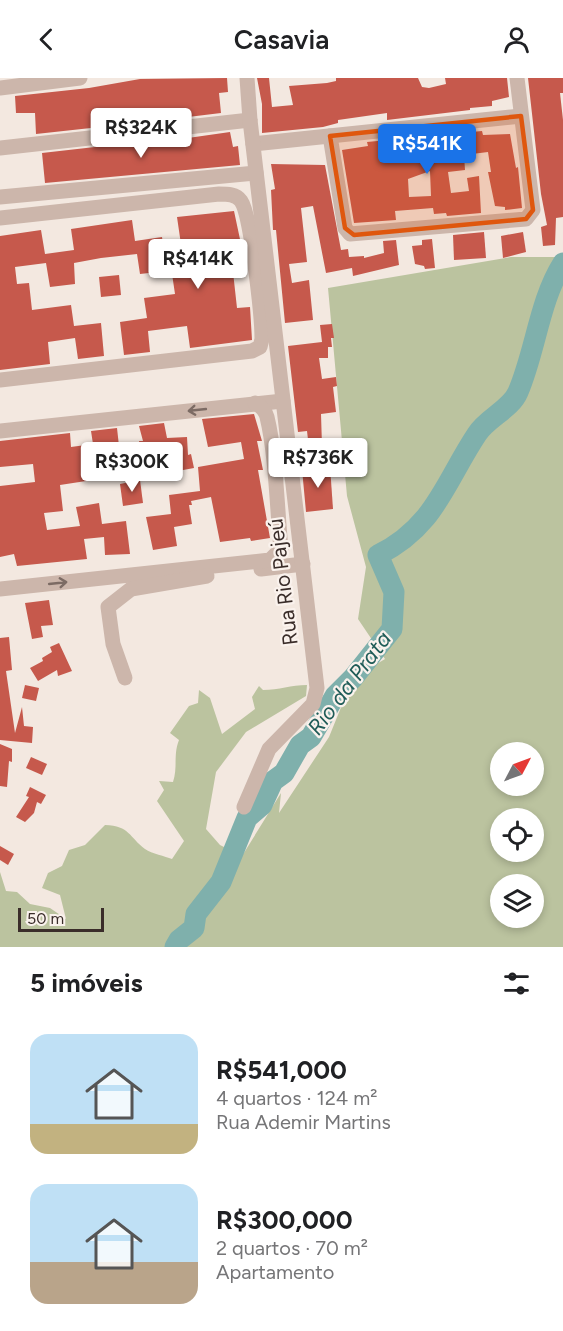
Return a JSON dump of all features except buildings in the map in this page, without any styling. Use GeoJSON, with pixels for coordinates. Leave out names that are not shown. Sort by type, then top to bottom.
{"type":"FeatureCollection","features":[{"type":"Feature","properties":{"kind":"street"},"geometry":{"type":"LineString","coordinates":[[0,88],[80,78]]}},
{"type":"Feature","properties":{"kind":"street","name":"Rua Rio Pajeú"},"geometry":{"type":"LineString","coordinates":[[244,807],[269,749],[315,698],[317,683],[259,200],[247,78]]}},
{"type":"Feature","properties":{"kind":"street"},"geometry":{"type":"LineString","coordinates":[[330,136],[345,228],[350,234],[520,220],[529,217],[533,210],[517,78]]}},
{"type":"Feature","properties":{"kind":"street"},"geometry":{"type":"LineString","coordinates":[[253,144],[520,116]]}},
{"type":"Feature","properties":{"kind":"street"},"geometry":{"type":"LineString","coordinates":[[0,148],[250,120]]}},
{"type":"Feature","properties":{"kind":"street"},"geometry":{"type":"LineString","coordinates":[[0,197],[256,173]]}},
{"type":"Feature","properties":{"kind":"street"},"geometry":{"type":"LineString","coordinates":[[0,218],[219,194],[232,195],[242,202],[259,200]]}},
{"type":"Feature","properties":{"kind":"street"},"geometry":{"type":"LineString","coordinates":[[0,380],[258,349],[262,339],[260,303],[242,202]]}},
{"type":"Feature","properties":{"kind":"street"},"geometry":{"type":"LineString","coordinates":[[0,431],[283,401]]}},
{"type":"Feature","properties":{"kind":"street"},"geometry":{"type":"LineString","coordinates":[[0,589],[270,560],[276,557],[281,549],[268,426],[264,410],[255,403]]}},
{"type":"Feature","properties":{"kind":"street"},"geometry":{"type":"LineString","coordinates":[[125,678],[113,644],[108,607],[131,589],[303,564]]}},
{"type":"Feature","properties":{"kind":"highlighted area"},"geometry":{"type":"Polygon","coordinates":[[[521,116],[533,210],[526,219],[354,235],[345,228],[330,136],[521,116]]]}},
{"type":"Feature","properties":{"kind":"green space"},"geometry":{"type":"Polygon","coordinates":[[[511,257],[563,257],[563,947],[0,947],[0,872],[6,891],[17,892],[30,904],[50,908],[66,919],[60,895],[42,888],[48,873],[62,866],[69,850],[85,845],[105,825],[120,827],[145,849],[172,859],[184,841],[157,801],[164,790],[159,781],[173,782],[179,740],[170,733],[189,706],[198,703],[199,690],[210,698],[222,734],[255,709],[252,697],[259,686],[263,690],[307,685],[306,696],[246,732],[216,772],[206,829],[220,845],[242,856],[281,793],[279,813],[329,737],[353,678],[385,659],[358,619],[366,567],[347,496],[328,288],[511,257]]]}},
{"type":"Feature","properties":{"kind":"waterway","name":"Rio da Prata"},"geometry":{"type":"LineString","coordinates":[[175,947],[179,940],[194,928],[196,914],[221,882],[247,818],[262,805],[273,781],[284,773],[300,745],[311,737],[335,696],[353,678],[392,629],[394,592],[378,555],[397,544],[426,517],[481,428],[515,398],[524,376],[548,293],[563,263]]}}]}
